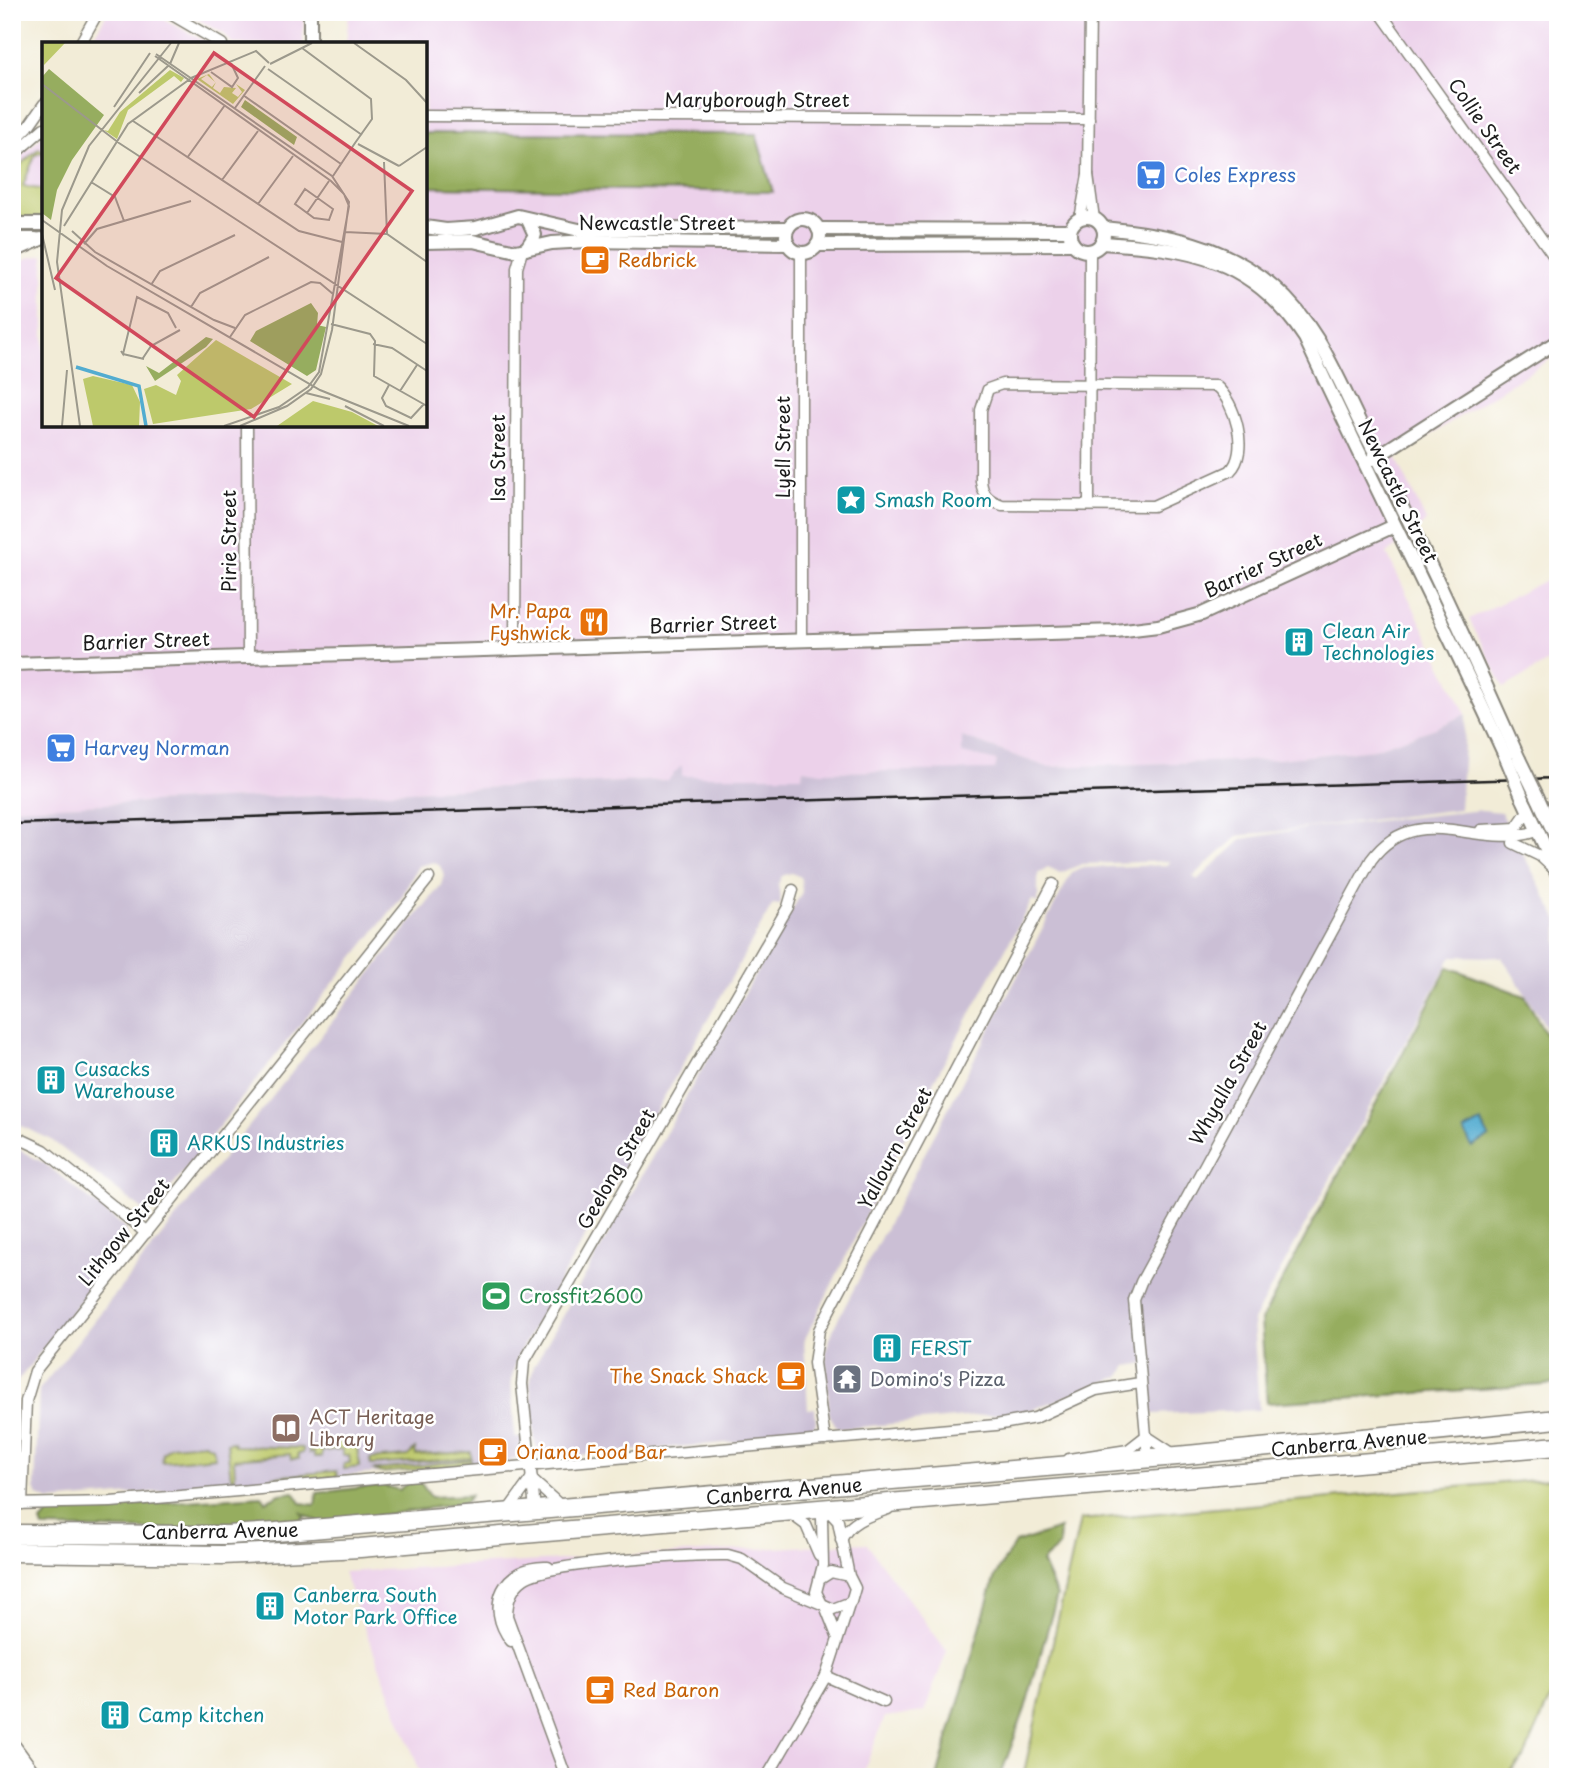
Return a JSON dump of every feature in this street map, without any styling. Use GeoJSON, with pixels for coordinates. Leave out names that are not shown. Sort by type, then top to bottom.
{"type":"FeatureCollection","features":[{"type":"Feature","properties":{"kind":"highway","name":"Canberra Avenue"},"geometry":{"type":"LineString","coordinates":[[12,1534],[227,1535],[276,1532],[1177,1456],[1558,1419]]}},
{"type":"Feature","properties":{"kind":"highway","name":"Canberra Avenue"},"geometry":{"type":"LineString","coordinates":[[12,1555],[36,1552],[254,1554],[568,1531],[1558,1446]]}},
{"type":"Feature","properties":{"kind":"highway"},"geometry":{"type":"LineString","coordinates":[[1148,1458],[1152,1467],[1177,1480]]}},
{"type":"Feature","properties":{"kind":"highway"},"geometry":{"type":"LineString","coordinates":[[1116,1485],[1139,1472],[1148,1458]]}},
{"type":"Feature","properties":{"kind":"highway"},"geometry":{"type":"LineString","coordinates":[[741,1492],[815,1497],[827,1509],[835,1495],[858,1482]]}},
{"type":"Feature","properties":{"kind":"highway"},"geometry":{"type":"LineString","coordinates":[[514,1535],[525,1530],[535,1510],[548,1527],[568,1531]]}},
{"type":"Feature","properties":{"kind":"highway"},"geometry":{"type":"LineString","coordinates":[[254,1554],[257,1544],[276,1532]]}},
{"type":"Feature","properties":{"kind":"highway"},"geometry":{"type":"LineString","coordinates":[[227,1535],[249,1544],[254,1554]]}},
{"type":"Feature","properties":{"kind":"highway"},"geometry":{"type":"LineString","coordinates":[[12,1748],[33,1777]]}},
{"type":"Feature","properties":{"kind":"highway"},"geometry":{"type":"LineString","coordinates":[[12,1772],[17,1777]]}},
{"type":"Feature","properties":{"kind":"main road"},"geometry":{"type":"LineString","coordinates":[[310,12],[310,42]]}},
{"type":"Feature","properties":{"kind":"main road","name":"Newcastle Street"},"geometry":{"type":"LineString","coordinates":[[427,227],[462,230],[518,216],[579,230],[788,228]]}},
{"type":"Feature","properties":{"kind":"main road"},"geometry":{"type":"LineString","coordinates":[[817,245],[1073,244],[1084,251],[1090,251],[1101,243],[1098,223],[1080,219],[1070,230],[818,229],[804,219],[788,228],[788,244],[802,253],[811,251],[817,245],[818,229]]}},
{"type":"Feature","properties":{"kind":"main road"},"geometry":{"type":"LineString","coordinates":[[506,220],[500,234],[516,249],[535,235],[528,220]]}},
{"type":"Feature","properties":{"kind":"main road"},"geometry":{"type":"LineString","coordinates":[[13,223],[42,223]]}},
{"type":"Feature","properties":{"kind":"main road","name":"Newcastle Street"},"geometry":{"type":"LineString","coordinates":[[1098,223],[1163,233],[1200,244],[1231,258],[1274,287],[1297,310],[1316,337],[1442,588],[1513,759],[1526,805],[1548,834]]}},
{"type":"Feature","properties":{"kind":"main road"},"geometry":{"type":"LineString","coordinates":[[1070,230],[1073,244]]}},
{"type":"Feature","properties":{"kind":"main road"},"geometry":{"type":"LineString","coordinates":[[12,239],[42,239]]}},
{"type":"Feature","properties":{"kind":"main road"},"geometry":{"type":"LineString","coordinates":[[12,253],[42,239]]}},
{"type":"Feature","properties":{"kind":"main road","name":"Newcastle Street"},"geometry":{"type":"LineString","coordinates":[[427,242],[473,241],[516,249],[588,241],[788,244]]}},
{"type":"Feature","properties":{"kind":"main road","name":"Newcastle Street"},"geometry":{"type":"LineString","coordinates":[[1101,243],[1168,247],[1221,263],[1268,294],[1289,314],[1305,338],[1394,526],[1513,759],[1538,798],[1557,873]]}},
{"type":"Feature","properties":{"kind":"main road"},"geometry":{"type":"LineString","coordinates":[[1364,465],[1558,341]]}},
{"type":"Feature","properties":{"kind":"main road"},"geometry":{"type":"LineString","coordinates":[[1388,479],[1399,515],[1394,526],[1409,537],[1442,588]]}},
{"type":"Feature","properties":{"kind":"main road","name":"Barrier Street"},"geometry":{"type":"LineString","coordinates":[[12,664],[1116,631],[1158,626],[1202,614],[1394,526]]}},
{"type":"Feature","properties":{"kind":"street"},"geometry":{"type":"LineString","coordinates":[[81,42],[98,12]]}},
{"type":"Feature","properties":{"kind":"street"},"geometry":{"type":"LineString","coordinates":[[167,12],[219,42]]}},
{"type":"Feature","properties":{"kind":"street"},"geometry":{"type":"LineString","coordinates":[[1080,219],[1088,175],[1090,12]]}},
{"type":"Feature","properties":{"kind":"street","name":"Collie Street"},"geometry":{"type":"LineString","coordinates":[[1380,12],[1558,262]]}},
{"type":"Feature","properties":{"kind":"street"},"geometry":{"type":"LineString","coordinates":[[12,143],[42,107]]}},
{"type":"Feature","properties":{"kind":"street","name":"Maryborough Street"},"geometry":{"type":"LineString","coordinates":[[427,116],[1089,119]]}},
{"type":"Feature","properties":{"kind":"street"},"geometry":{"type":"LineString","coordinates":[[12,156],[42,130]]}},
{"type":"Feature","properties":{"kind":"street"},"geometry":{"type":"LineString","coordinates":[[1088,175],[1098,223]]}},
{"type":"Feature","properties":{"kind":"street","name":"Isa Street"},"geometry":{"type":"LineString","coordinates":[[515,649],[516,249]]}},
{"type":"Feature","properties":{"kind":"street"},"geometry":{"type":"LineString","coordinates":[[1089,505],[1090,251]]}},
{"type":"Feature","properties":{"kind":"street","name":"Lyell Street"},"geometry":{"type":"LineString","coordinates":[[801,641],[802,253]]}},
{"type":"Feature","properties":{"kind":"street"},"geometry":{"type":"LineString","coordinates":[[994,385],[1090,385],[1216,386],[1236,421],[1238,437],[1234,468],[1162,503],[1002,505],[987,499],[981,481],[981,416],[985,394],[994,385]]}},
{"type":"Feature","properties":{"kind":"street","name":"Pirie Street"},"geometry":{"type":"LineString","coordinates":[[247,427],[248,657]]}},
{"type":"Feature","properties":{"kind":"street","name":"Whyalla Street"},"geometry":{"type":"LineString","coordinates":[[1466,832],[1516,828],[1526,805]]}},
{"type":"Feature","properties":{"kind":"street","name":"Whyalla Street"},"geometry":{"type":"LineString","coordinates":[[1148,1458],[1134,1300],[1141,1282],[1371,860],[1381,846],[1405,832],[1428,828],[1494,836],[1548,834]]}},
{"type":"Feature","properties":{"kind":"street"},"geometry":{"type":"LineString","coordinates":[[1513,843],[1527,843],[1548,834]]}},
{"type":"Feature","properties":{"kind":"street","name":"Whyalla Street"},"geometry":{"type":"LineString","coordinates":[[1494,836],[1540,856],[1557,873]]}},
{"type":"Feature","properties":{"kind":"street","name":"Lithgow Street"},"geometry":{"type":"LineString","coordinates":[[17,1504],[26,1401],[35,1371],[429,878]]}},
{"type":"Feature","properties":{"kind":"street","name":"Yallourn Street"},"geometry":{"type":"LineString","coordinates":[[825,1440],[814,1363],[819,1330],[1053,884]]}},
{"type":"Feature","properties":{"kind":"street","name":"Geelong Street"},"geometry":{"type":"LineString","coordinates":[[535,1510],[522,1384],[524,1362],[788,907],[793,890]]}},
{"type":"Feature","properties":{"kind":"street"},"geometry":{"type":"LineString","coordinates":[[12,1135],[38,1145],[146,1233]]}},
{"type":"Feature","properties":{"kind":"street","name":"Canberra Avenue"},"geometry":{"type":"LineString","coordinates":[[17,1504],[111,1502],[1022,1422],[1096,1390],[1140,1384]]}},
{"type":"Feature","properties":{"kind":"street"},"geometry":{"type":"LineString","coordinates":[[1059,1464],[1076,1456],[1128,1450],[1146,1436],[1177,1456]]}},
{"type":"Feature","properties":{"kind":"street"},"geometry":{"type":"LineString","coordinates":[[506,1513],[531,1479],[564,1508]]}},
{"type":"Feature","properties":{"kind":"street"},"geometry":{"type":"LineString","coordinates":[[840,1541],[849,1527],[858,1520],[915,1501]]}},
{"type":"Feature","properties":{"kind":"street"},"geometry":{"type":"LineString","coordinates":[[767,1777],[826,1676],[855,1588],[840,1541],[838,1521],[827,1509],[821,1523],[823,1565],[818,1583],[823,1605],[837,1636]]}},
{"type":"Feature","properties":{"kind":"street"},"geometry":{"type":"LineString","coordinates":[[772,1514],[792,1514],[801,1520],[823,1565]]}},
{"type":"Feature","properties":{"kind":"street"},"geometry":{"type":"LineString","coordinates":[[566,1777],[516,1647],[507,1616],[512,1592],[534,1574],[569,1567],[728,1555],[742,1559],[783,1588],[823,1605],[840,1609],[851,1602]]}},
{"type":"Feature","properties":{"kind":"street"},"geometry":{"type":"LineString","coordinates":[[783,1588],[801,1592],[831,1572],[849,1576]]}},
{"type":"Feature","properties":{"kind":"street"},"geometry":{"type":"LineString","coordinates":[[826,1676],[884,1703]]}},
{"type":"Feature","properties":{"kind":"shaded area"},"geometry":{"type":"Polygon","coordinates":[[[108,12],[150,12],[206,42],[90,42],[108,12]]]}},
{"type":"Feature","properties":{"kind":"shaded area"},"geometry":{"type":"Polygon","coordinates":[[[184,12],[304,12],[303,42],[231,42],[223,33],[184,12]]]}},
{"type":"Feature","properties":{"kind":"shaded area"},"geometry":{"type":"Polygon","coordinates":[[[349,12],[1558,12],[1558,354],[1396,457],[1426,521],[1387,554],[1466,714],[1436,728],[1374,749],[1270,760],[1047,767],[962,737],[962,752],[997,761],[995,771],[821,772],[803,769],[802,776],[682,776],[682,767],[668,780],[12,808],[12,268],[28,258],[42,255],[42,427],[427,427],[427,42],[346,42],[349,12]]]}},
{"type":"Feature","properties":{"kind":"shaded area"},"geometry":{"type":"Polygon","coordinates":[[[42,137],[42,218],[24,218],[12,212],[12,164],[42,137]]]}},
{"type":"Feature","properties":{"kind":"shaded area"},"geometry":{"type":"Polygon","coordinates":[[[1558,574],[1558,656],[1504,688],[1469,619],[1558,574]]]}},
{"type":"Feature","properties":{"kind":"shaded area"},"geometry":{"type":"Polygon","coordinates":[[[1466,714],[1460,809],[1238,836],[1193,877],[1198,880],[1242,839],[1309,828],[1482,810],[1501,812],[1558,920],[1558,1046],[1502,957],[1452,956],[1253,1321],[1259,1410],[1152,1414],[1147,1363],[1127,1366],[1120,1376],[1029,1411],[838,1429],[829,1414],[826,1350],[835,1325],[1072,872],[1080,868],[1167,865],[1170,861],[1082,864],[1060,873],[1048,867],[1038,873],[1038,903],[1032,900],[916,1114],[804,1341],[808,1409],[815,1408],[816,1422],[812,1431],[795,1437],[548,1458],[541,1455],[535,1444],[530,1384],[534,1366],[802,892],[801,877],[791,873],[782,876],[778,884],[781,905],[773,904],[517,1357],[511,1381],[515,1438],[523,1438],[523,1441],[516,1458],[506,1462],[50,1501],[38,1496],[35,1488],[39,1390],[441,885],[444,875],[440,866],[434,862],[418,866],[401,898],[156,1206],[144,1211],[50,1139],[12,1122],[12,808],[668,780],[682,765],[682,776],[802,776],[803,769],[822,772],[995,770],[997,761],[962,753],[962,737],[1047,767],[1270,760],[1374,749],[1436,728],[1466,714]]]}},
{"type":"Feature","properties":{"kind":"shaded area"},"geometry":{"type":"Polygon","coordinates":[[[12,1146],[44,1163],[123,1226],[128,1236],[124,1245],[17,1382],[14,1398],[12,1480],[12,1146]]]}},
{"type":"Feature","properties":{"kind":"shaded area"},"geometry":{"type":"Polygon","coordinates":[[[866,1543],[947,1651],[924,1712],[885,1717],[861,1777],[422,1777],[343,1572],[866,1543]]]}},
{"type":"Feature","properties":{"kind":"green space"},"geometry":{"type":"Polygon","coordinates":[[[427,133],[756,134],[773,192],[427,187],[427,133]]]}},
{"type":"Feature","properties":{"kind":"green space"},"geometry":{"type":"Polygon","coordinates":[[[39,148],[42,150],[35,155],[23,186],[42,190],[42,218],[24,218],[12,212],[12,172],[39,148]]]}},
{"type":"Feature","properties":{"kind":"green space"},"geometry":{"type":"Polygon","coordinates":[[[1448,967],[1525,996],[1558,1057],[1558,1384],[1267,1403],[1261,1321],[1448,967]]]}},
{"type":"Feature","properties":{"kind":"green space"},"geometry":{"type":"Polygon","coordinates":[[[344,1441],[346,1445],[357,1444],[359,1467],[344,1469],[344,1464],[350,1463],[349,1455],[343,1455],[342,1449],[322,1451],[322,1457],[314,1457],[314,1452],[309,1453],[309,1447],[344,1441]]]}},
{"type":"Feature","properties":{"kind":"green space"},"geometry":{"type":"Polygon","coordinates":[[[233,1442],[234,1446],[303,1448],[303,1453],[298,1454],[299,1459],[291,1459],[290,1454],[234,1459],[235,1478],[231,1478],[227,1443],[233,1442]]]}},
{"type":"Feature","properties":{"kind":"green space"},"geometry":{"type":"Polygon","coordinates":[[[204,1443],[212,1447],[215,1457],[162,1462],[163,1453],[171,1446],[204,1443]]]}},
{"type":"Feature","properties":{"kind":"green space"},"geometry":{"type":"Polygon","coordinates":[[[415,1449],[416,1455],[471,1452],[471,1458],[371,1465],[370,1459],[408,1456],[415,1449]]]}},
{"type":"Feature","properties":{"kind":"green space"},"geometry":{"type":"Polygon","coordinates":[[[471,1460],[471,1465],[381,1473],[374,1470],[471,1460]]]}},
{"type":"Feature","properties":{"kind":"green space"},"geometry":{"type":"Polygon","coordinates":[[[336,1471],[337,1477],[274,1481],[273,1477],[336,1471]]]}},
{"type":"Feature","properties":{"kind":"green space"},"geometry":{"type":"Polygon","coordinates":[[[1558,1478],[1558,1680],[1524,1758],[1506,1777],[1023,1777],[1080,1520],[1558,1478]]]}},
{"type":"Feature","properties":{"kind":"green space"},"geometry":{"type":"Polygon","coordinates":[[[408,1482],[420,1482],[431,1497],[470,1495],[465,1503],[323,1524],[302,1513],[306,1523],[271,1523],[264,1516],[257,1517],[258,1526],[226,1532],[220,1524],[210,1531],[43,1528],[41,1522],[53,1510],[262,1496],[266,1501],[280,1494],[294,1492],[301,1503],[315,1505],[317,1493],[382,1485],[399,1490],[408,1482]]]}},
{"type":"Feature","properties":{"kind":"green space"},"geometry":{"type":"Polygon","coordinates":[[[1060,1529],[1059,1546],[1042,1562],[1057,1596],[1025,1709],[1000,1777],[937,1777],[995,1576],[1015,1543],[1060,1529]]]}},
{"type":"Feature","properties":{"kind":"water"},"geometry":{"type":"Polygon","coordinates":[[[1481,1122],[1489,1137],[1472,1147],[1464,1131],[1481,1122]]]}},
{"type":"Feature","properties":{"kind":"railway"},"geometry":{"type":"LineString","coordinates":[[12,824],[1558,778]]}},
{"type":"Feature","properties":{"kind":"place","name":"Coles Express"},"geometry":{"type":"Point","coordinates":[1151,175]}},
{"type":"Feature","properties":{"kind":"place","name":"Redbrick"},"geometry":{"type":"Point","coordinates":[595,260]}},
{"type":"Feature","properties":{"kind":"place","name":"Smash Room"},"geometry":{"type":"Point","coordinates":[851,500]}},
{"type":"Feature","properties":{"kind":"place","name":"Mr. Papa Fyshwick"},"geometry":{"type":"Point","coordinates":[594,622]}},
{"type":"Feature","properties":{"kind":"place","name":"Clean Air Technologies"},"geometry":{"type":"Point","coordinates":[1299,642]}},
{"type":"Feature","properties":{"kind":"place","name":"Harvey Norman"},"geometry":{"type":"Point","coordinates":[61,748]}},
{"type":"Feature","properties":{"kind":"place","name":"Cusacks Warehouse"},"geometry":{"type":"Point","coordinates":[51,1080]}},
{"type":"Feature","properties":{"kind":"place","name":"ARKUS Industries"},"geometry":{"type":"Point","coordinates":[164,1143]}},
{"type":"Feature","properties":{"kind":"place","name":"Crossfit2600"},"geometry":{"type":"Point","coordinates":[496,1296]}},
{"type":"Feature","properties":{"kind":"place","name":"FERST"},"geometry":{"type":"Point","coordinates":[887,1348]}},
{"type":"Feature","properties":{"kind":"place","name":"The Snack Shack"},"geometry":{"type":"Point","coordinates":[791,1376]}},
{"type":"Feature","properties":{"kind":"place","name":"Domino's Pizza"},"geometry":{"type":"Point","coordinates":[847,1379]}},
{"type":"Feature","properties":{"kind":"place","name":"ACT Heritage Library"},"geometry":{"type":"Point","coordinates":[286,1428]}},
{"type":"Feature","properties":{"kind":"place","name":"Oriana Food Bar"},"geometry":{"type":"Point","coordinates":[493,1452]}},
{"type":"Feature","properties":{"kind":"place","name":"Canberra South Motor Park Office"},"geometry":{"type":"Point","coordinates":[270,1606]}},
{"type":"Feature","properties":{"kind":"place","name":"Red Baron"},"geometry":{"type":"Point","coordinates":[600,1690]}},
{"type":"Feature","properties":{"kind":"place","name":"Camp kitchen"},"geometry":{"type":"Point","coordinates":[115,1715]}}]}
